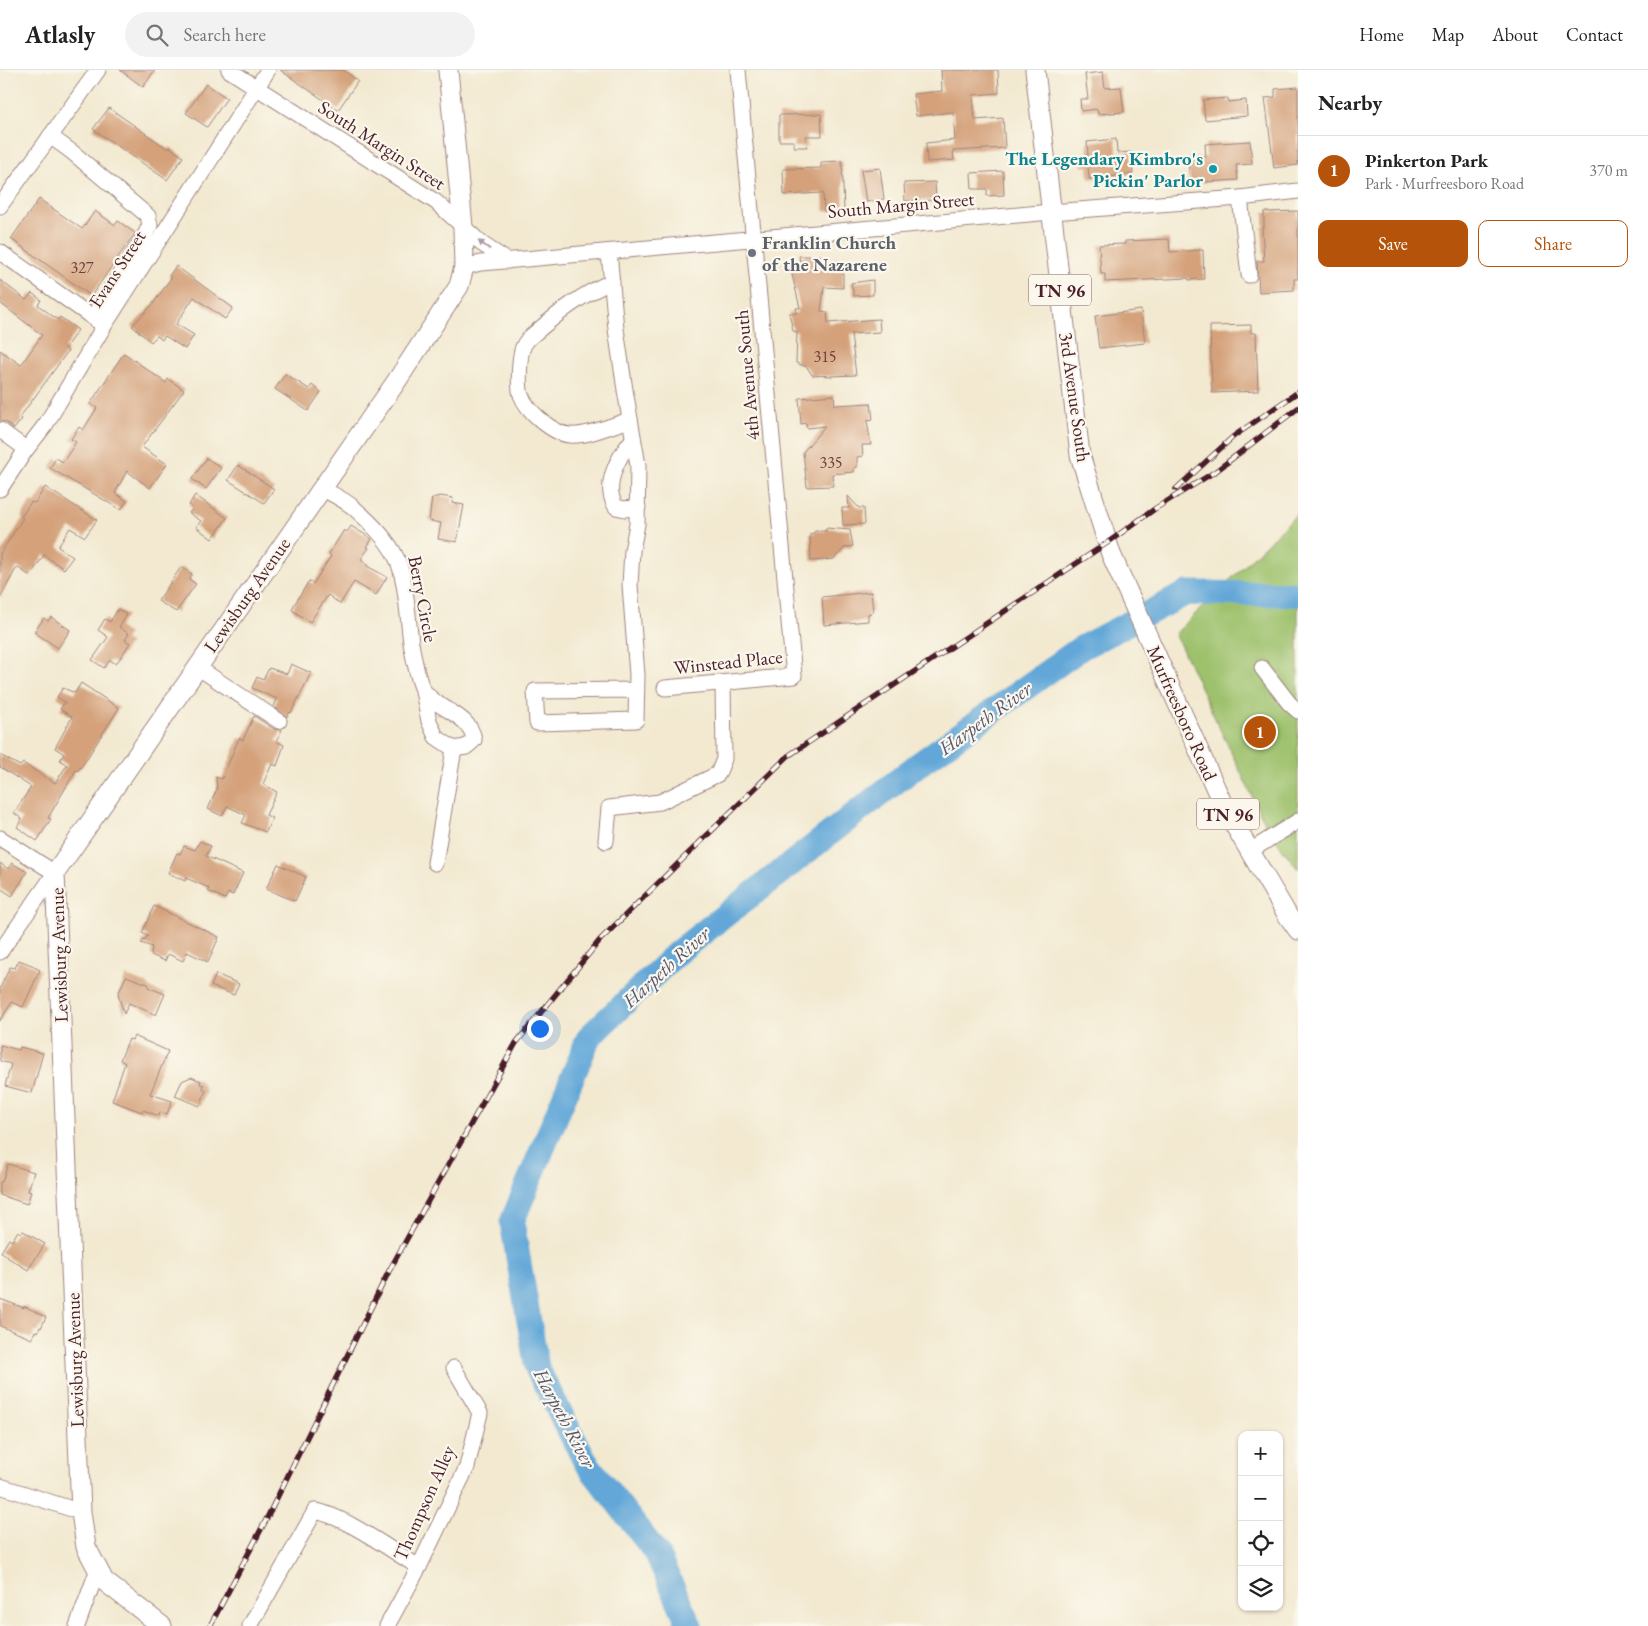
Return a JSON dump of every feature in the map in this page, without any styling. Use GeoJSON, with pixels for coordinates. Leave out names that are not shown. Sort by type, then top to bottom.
{"type":"FeatureCollection","features":[{"type":"Feature","properties":{"kind":"main road","name":"Lewisburg Avenue"},"geometry":{"type":"LineString","coordinates":[[162,1626],[104,1581],[86,1547],[81,1512],[55,873],[396,382],[459,286],[464,267],[463,227],[448,70]]}},
{"type":"Feature","properties":{"kind":"main road","name":"3rd Avenue South"},"geometry":{"type":"LineString","coordinates":[[1035,70],[1080,455],[1109,549]]}},
{"type":"Feature","properties":{"kind":"main road","name":"Murfreesboro Road"},"geometry":{"type":"LineString","coordinates":[[1109,549],[1224,807],[1298,930]]}},
{"type":"Feature","properties":{"kind":"street"},"geometry":{"type":"LineString","coordinates":[[0,206],[98,70]]}},
{"type":"Feature","properties":{"kind":"street","name":"South Margin Street"},"geometry":{"type":"LineString","coordinates":[[229,70],[436,202],[482,244],[508,261]]}},
{"type":"Feature","properties":{"kind":"street","name":"Evans Street"},"geometry":{"type":"LineString","coordinates":[[0,489],[26,449],[46,424],[99,322],[268,70]]}},
{"type":"Feature","properties":{"kind":"street","name":"4th Avenue South"},"geometry":{"type":"LineString","coordinates":[[738,70],[794,676]]}},
{"type":"Feature","properties":{"kind":"street"},"geometry":{"type":"LineString","coordinates":[[0,252],[99,322],[150,225],[148,216],[72,152],[50,136]]}},
{"type":"Feature","properties":{"kind":"street","name":"South Margin Street"},"geometry":{"type":"LineString","coordinates":[[464,267],[508,261],[754,238],[1051,212],[1240,198],[1298,191]]}},
{"type":"Feature","properties":{"kind":"street"},"geometry":{"type":"LineString","coordinates":[[1240,198],[1249,275]]}},
{"type":"Feature","properties":{"kind":"street"},"geometry":{"type":"LineString","coordinates":[[609,252],[616,329],[638,465],[637,524],[632,551],[630,585],[637,675],[636,720],[537,723],[534,691],[636,690]]}},
{"type":"Feature","properties":{"kind":"street"},"geometry":{"type":"LineString","coordinates":[[612,282],[580,298],[549,322],[523,346],[521,356],[521,393],[528,407],[538,418],[561,434],[583,435],[609,425],[630,420]]}},
{"type":"Feature","properties":{"kind":"street"},"geometry":{"type":"LineString","coordinates":[[0,430],[26,449]]}},
{"type":"Feature","properties":{"kind":"street"},"geometry":{"type":"LineString","coordinates":[[633,439],[622,451],[615,465],[611,481],[612,501],[616,507],[625,509],[638,507]]}},
{"type":"Feature","properties":{"kind":"street","name":"Berry Circle"},"geometry":{"type":"LineString","coordinates":[[321,488],[353,507],[388,543],[397,558],[403,584],[414,659],[423,691],[428,721],[436,737],[454,749]]}},
{"type":"Feature","properties":{"kind":"street"},"geometry":{"type":"LineString","coordinates":[[197,667],[279,721]]}},
{"type":"Feature","properties":{"kind":"street"},"geometry":{"type":"LineString","coordinates":[[1262,668],[1289,703],[1298,711]]}},
{"type":"Feature","properties":{"kind":"street","name":"Winstead Place"},"geometry":{"type":"LineString","coordinates":[[665,688],[794,676]]}},
{"type":"Feature","properties":{"kind":"street"},"geometry":{"type":"LineString","coordinates":[[606,841],[610,808],[660,802],[718,774],[724,759],[723,683]]}},
{"type":"Feature","properties":{"kind":"street"},"geometry":{"type":"LineString","coordinates":[[423,691],[464,720],[473,730],[474,740],[466,747],[454,749],[435,863]]}},
{"type":"Feature","properties":{"kind":"street"},"geometry":{"type":"LineString","coordinates":[[1250,851],[1298,821]]}},
{"type":"Feature","properties":{"kind":"street"},"geometry":{"type":"LineString","coordinates":[[0,838],[55,873],[0,952]]}},
{"type":"Feature","properties":{"kind":"street","name":"Thompson Alley"},"geometry":{"type":"LineString","coordinates":[[387,1626],[419,1567],[467,1468],[480,1413],[454,1368]]}},
{"type":"Feature","properties":{"kind":"street"},"geometry":{"type":"LineString","coordinates":[[0,1486],[81,1512]]}},
{"type":"Feature","properties":{"kind":"street"},"geometry":{"type":"LineString","coordinates":[[250,1626],[315,1511],[326,1513],[358,1530],[419,1567]]}},
{"type":"Feature","properties":{"kind":"street"},"geometry":{"type":"LineString","coordinates":[[77,1626],[98,1569]]}},
{"type":"Feature","properties":{"kind":"green space"},"geometry":{"type":"Polygon","coordinates":[[[1298,513],[1298,869],[1268,830],[1175,634],[1298,513]]]}},
{"type":"Feature","properties":{"kind":"building"},"geometry":{"type":"Polygon","coordinates":[[[120,70],[155,70],[143,87],[120,70]]]}},
{"type":"Feature","properties":{"kind":"building"},"geometry":{"type":"Polygon","coordinates":[[[280,70],[343,70],[358,81],[338,110],[280,70]]]}},
{"type":"Feature","properties":{"kind":"building"},"geometry":{"type":"Polygon","coordinates":[[[941,70],[998,70],[999,93],[973,95],[975,120],[1003,118],[1005,148],[953,151],[954,160],[927,162],[926,143],[955,140],[953,112],[916,116],[913,94],[942,91],[941,70]]]}},
{"type":"Feature","properties":{"kind":"building"},"geometry":{"type":"Polygon","coordinates":[[[1103,72],[1105,88],[1121,87],[1124,112],[1098,114],[1097,109],[1081,111],[1080,99],[1088,99],[1085,74],[1103,72]]]}},
{"type":"Feature","properties":{"kind":"building"},"geometry":{"type":"Polygon","coordinates":[[[206,84],[227,98],[207,127],[186,113],[206,84]]]}},
{"type":"Feature","properties":{"kind":"building"},"geometry":{"type":"Polygon","coordinates":[[[1298,87],[1298,165],[1274,168],[1265,98],[1275,97],[1275,89],[1298,87]]]}},
{"type":"Feature","properties":{"kind":"building"},"geometry":{"type":"Polygon","coordinates":[[[1228,98],[1228,102],[1246,100],[1247,116],[1205,120],[1203,100],[1228,98]]]}},
{"type":"Feature","properties":{"kind":"building"},"geometry":{"type":"Polygon","coordinates":[[[109,108],[168,149],[170,147],[183,157],[167,180],[93,129],[109,108]]]}},
{"type":"Feature","properties":{"kind":"building"},"geometry":{"type":"Polygon","coordinates":[[[821,114],[822,136],[806,136],[807,147],[794,147],[794,141],[779,141],[779,115],[821,114]]]}},
{"type":"Feature","properties":{"kind":"building"},"geometry":{"type":"Polygon","coordinates":[[[1116,139],[1117,153],[1131,152],[1133,174],[1089,179],[1088,166],[1082,167],[1081,156],[1088,155],[1087,142],[1116,139]]]}},
{"type":"Feature","properties":{"kind":"building","name":"The Legendary Kimbro's Pickin' Parlor"},"geometry":{"type":"Polygon","coordinates":[[[1250,141],[1252,164],[1236,165],[1238,180],[1190,183],[1188,158],[1206,157],[1205,144],[1250,141]]]}},
{"type":"Feature","properties":{"kind":"building"},"geometry":{"type":"Polygon","coordinates":[[[842,161],[844,211],[824,211],[823,193],[784,195],[783,169],[821,168],[821,162],[842,161]]]}},
{"type":"Feature","properties":{"kind":"building"},"geometry":{"type":"Polygon","coordinates":[[[880,168],[884,199],[866,202],[861,170],[880,168]]]}},
{"type":"Feature","properties":{"kind":"building"},"geometry":{"type":"Polygon","coordinates":[[[1003,171],[1004,195],[987,196],[987,189],[972,189],[971,173],[1003,171]]]}},
{"type":"Feature","properties":{"kind":"building"},"geometry":{"type":"Polygon","coordinates":[[[935,182],[936,200],[905,201],[904,183],[935,182]]]}},
{"type":"Feature","properties":{"kind":"building"},"geometry":{"type":"Polygon","coordinates":[[[39,199],[82,229],[95,211],[115,225],[118,221],[135,233],[91,296],[11,239],[39,199]]]}},
{"type":"Feature","properties":{"kind":"building"},"geometry":{"type":"Polygon","coordinates":[[[1298,211],[1298,279],[1294,279],[1294,290],[1259,292],[1257,261],[1264,261],[1262,227],[1264,227],[1264,212],[1298,211]]]}},
{"type":"Feature","properties":{"kind":"building"},"geometry":{"type":"Polygon","coordinates":[[[1169,239],[1170,252],[1203,250],[1204,279],[1105,282],[1105,274],[1101,274],[1099,245],[1125,244],[1125,241],[1169,239]]]}},
{"type":"Feature","properties":{"kind":"building"},"geometry":{"type":"Polygon","coordinates":[[[799,256],[825,256],[826,262],[840,261],[840,264],[843,264],[843,288],[824,287],[821,311],[827,312],[828,323],[879,319],[880,332],[851,334],[856,375],[812,375],[807,367],[796,363],[797,332],[793,331],[789,313],[797,313],[796,308],[800,308],[790,266],[794,266],[794,262],[800,262],[799,256]]]}},
{"type":"Feature","properties":{"kind":"building"},"geometry":{"type":"Polygon","coordinates":[[[176,266],[233,308],[225,319],[194,297],[176,324],[194,335],[185,349],[165,336],[162,340],[157,336],[151,342],[132,326],[153,304],[171,278],[169,276],[176,266]]]}},
{"type":"Feature","properties":{"kind":"building"},"geometry":{"type":"Polygon","coordinates":[[[0,280],[26,300],[32,293],[41,300],[38,305],[58,320],[60,317],[78,330],[65,348],[68,351],[20,417],[22,419],[14,429],[6,422],[0,421],[0,350],[21,365],[42,335],[0,303],[0,280]]]}},
{"type":"Feature","properties":{"kind":"building"},"geometry":{"type":"Polygon","coordinates":[[[873,280],[873,295],[854,296],[851,283],[873,280]]]}},
{"type":"Feature","properties":{"kind":"building"},"geometry":{"type":"Polygon","coordinates":[[[1141,310],[1145,343],[1099,348],[1095,316],[1141,310]]]}},
{"type":"Feature","properties":{"kind":"building"},"geometry":{"type":"Polygon","coordinates":[[[1251,325],[1251,333],[1256,333],[1258,391],[1212,393],[1210,326],[1251,325]]]}},
{"type":"Feature","properties":{"kind":"building"},"geometry":{"type":"Polygon","coordinates":[[[124,353],[166,383],[168,379],[184,390],[142,447],[167,464],[150,488],[127,471],[115,493],[127,501],[121,510],[50,468],[56,458],[63,462],[76,442],[71,439],[79,427],[83,430],[97,408],[90,404],[124,353]]]}},
{"type":"Feature","properties":{"kind":"building"},"geometry":{"type":"Polygon","coordinates":[[[285,374],[309,389],[312,385],[321,392],[308,411],[275,389],[285,374]]]}},
{"type":"Feature","properties":{"kind":"building"},"geometry":{"type":"Polygon","coordinates":[[[834,395],[835,405],[871,403],[873,420],[867,421],[871,445],[862,445],[863,456],[857,457],[857,467],[854,468],[854,472],[832,474],[833,486],[807,487],[803,452],[825,426],[807,428],[806,423],[801,424],[799,398],[834,395]]]}},
{"type":"Feature","properties":{"kind":"building"},"geometry":{"type":"Polygon","coordinates":[[[207,458],[221,468],[206,489],[192,479],[207,458]]]}},
{"type":"Feature","properties":{"kind":"building"},"geometry":{"type":"Polygon","coordinates":[[[238,465],[274,489],[264,503],[228,480],[238,465]]]}},
{"type":"Feature","properties":{"kind":"building"},"geometry":{"type":"Polygon","coordinates":[[[45,487],[97,520],[85,537],[70,528],[58,547],[73,557],[64,569],[44,555],[30,576],[17,567],[0,598],[0,554],[31,502],[35,503],[45,487]]]}},
{"type":"Feature","properties":{"kind":"building"},"geometry":{"type":"Polygon","coordinates":[[[195,495],[227,518],[212,539],[196,527],[201,521],[189,513],[193,508],[189,505],[195,495]]]}},
{"type":"Feature","properties":{"kind":"building"},"geometry":{"type":"Polygon","coordinates":[[[440,496],[453,498],[452,503],[464,505],[457,542],[438,539],[441,523],[429,521],[432,498],[440,496]]]}},
{"type":"Feature","properties":{"kind":"building"},"geometry":{"type":"Polygon","coordinates":[[[848,496],[859,508],[864,508],[865,524],[843,525],[842,508],[849,508],[848,496]]]}},
{"type":"Feature","properties":{"kind":"building"},"geometry":{"type":"Polygon","coordinates":[[[351,526],[372,539],[367,547],[369,548],[361,559],[368,564],[367,566],[387,577],[376,595],[354,582],[340,604],[328,595],[310,622],[292,610],[294,605],[309,581],[313,584],[331,556],[329,554],[344,530],[347,532],[351,526]]]}},
{"type":"Feature","properties":{"kind":"building"},"geometry":{"type":"Polygon","coordinates":[[[826,528],[850,530],[853,546],[844,548],[834,559],[811,561],[810,534],[815,531],[826,531],[826,528]]]}},
{"type":"Feature","properties":{"kind":"building"},"geometry":{"type":"Polygon","coordinates":[[[181,567],[192,574],[189,579],[196,584],[176,612],[158,601],[181,567]]]}},
{"type":"Feature","properties":{"kind":"building"},"geometry":{"type":"Polygon","coordinates":[[[871,592],[873,612],[868,614],[868,621],[824,625],[822,597],[871,592]]]}},
{"type":"Feature","properties":{"kind":"building"},"geometry":{"type":"Polygon","coordinates":[[[118,609],[127,615],[119,627],[129,634],[125,640],[130,643],[116,664],[110,660],[104,668],[92,660],[108,637],[98,630],[105,619],[110,622],[118,609]]]}},
{"type":"Feature","properties":{"kind":"building"},"geometry":{"type":"Polygon","coordinates":[[[51,617],[70,630],[58,648],[34,632],[44,618],[48,621],[51,617]]]}},
{"type":"Feature","properties":{"kind":"building"},"geometry":{"type":"Polygon","coordinates":[[[291,664],[311,673],[291,713],[287,717],[274,707],[277,699],[252,688],[257,677],[263,680],[269,668],[287,674],[291,664]]]}},
{"type":"Feature","properties":{"kind":"building"},"geometry":{"type":"Polygon","coordinates":[[[81,683],[119,708],[82,766],[76,770],[48,818],[51,819],[37,841],[17,827],[22,819],[14,813],[31,787],[0,767],[0,755],[20,766],[23,763],[55,783],[67,765],[60,760],[64,754],[55,748],[72,717],[60,709],[65,702],[57,697],[63,688],[75,693],[81,683]]]}},
{"type":"Feature","properties":{"kind":"building"},"geometry":{"type":"Polygon","coordinates":[[[254,716],[274,729],[282,730],[276,741],[284,745],[277,766],[272,764],[263,784],[277,792],[266,815],[272,818],[266,832],[242,823],[246,815],[227,806],[222,816],[208,809],[217,789],[216,777],[222,779],[239,738],[243,740],[254,716]]]}},
{"type":"Feature","properties":{"kind":"building"},"geometry":{"type":"Polygon","coordinates":[[[200,841],[211,846],[206,856],[243,873],[233,895],[228,893],[225,899],[208,891],[209,888],[186,878],[185,881],[168,873],[177,853],[180,854],[184,846],[195,850],[200,841]]]}},
{"type":"Feature","properties":{"kind":"building"},"geometry":{"type":"Polygon","coordinates":[[[0,863],[8,869],[12,863],[27,872],[12,896],[0,888],[0,863]]]}},
{"type":"Feature","properties":{"kind":"building"},"geometry":{"type":"Polygon","coordinates":[[[278,864],[306,877],[295,901],[266,889],[278,864]]]}},
{"type":"Feature","properties":{"kind":"building"},"geometry":{"type":"Polygon","coordinates":[[[154,906],[219,937],[208,962],[187,952],[183,961],[168,954],[165,961],[151,955],[152,947],[141,943],[148,936],[142,933],[154,906]]]}},
{"type":"Feature","properties":{"kind":"building"},"geometry":{"type":"Polygon","coordinates":[[[19,960],[40,970],[23,1007],[12,1002],[0,1021],[0,988],[10,967],[15,968],[19,960]]]}},
{"type":"Feature","properties":{"kind":"building"},"geometry":{"type":"Polygon","coordinates":[[[216,974],[239,984],[234,995],[211,986],[216,974]]]}},
{"type":"Feature","properties":{"kind":"building"},"geometry":{"type":"Polygon","coordinates":[[[126,976],[148,984],[150,988],[165,994],[156,1015],[129,1003],[124,1014],[118,994],[126,976]]]}},
{"type":"Feature","properties":{"kind":"building"},"geometry":{"type":"Polygon","coordinates":[[[134,1036],[168,1051],[150,1094],[172,1101],[167,1114],[160,1112],[159,1116],[143,1110],[142,1112],[112,1101],[125,1063],[120,1060],[129,1039],[132,1040],[134,1036]]]}},
{"type":"Feature","properties":{"kind":"building"},"geometry":{"type":"Polygon","coordinates":[[[0,1045],[19,1050],[20,1047],[43,1053],[32,1093],[5,1086],[11,1064],[0,1061],[0,1045]]]}},
{"type":"Feature","properties":{"kind":"building"},"geometry":{"type":"Polygon","coordinates":[[[191,1077],[201,1081],[200,1084],[204,1085],[203,1089],[206,1090],[200,1106],[175,1096],[182,1081],[191,1077]]]}},
{"type":"Feature","properties":{"kind":"building"},"geometry":{"type":"Polygon","coordinates":[[[8,1164],[34,1172],[28,1191],[31,1192],[27,1204],[0,1195],[0,1182],[2,1182],[8,1164]]]}},
{"type":"Feature","properties":{"kind":"building"},"geometry":{"type":"Polygon","coordinates":[[[18,1231],[21,1233],[23,1231],[45,1244],[28,1270],[1,1252],[9,1239],[12,1241],[18,1231]]]}},
{"type":"Feature","properties":{"kind":"building"},"geometry":{"type":"Polygon","coordinates":[[[0,1299],[24,1308],[24,1306],[46,1317],[38,1332],[35,1331],[32,1339],[0,1326],[0,1299]]]}},
{"type":"Feature","properties":{"kind":"waterway","name":"Harpeth River"},"geometry":{"type":"LineString","coordinates":[[690,1626],[657,1554],[585,1461],[537,1368],[512,1222],[589,1037],[678,952],[915,767],[1081,648],[1187,593],[1298,594]]}},
{"type":"Feature","properties":{"kind":"railway"},"geometry":{"type":"LineString","coordinates":[[1176,489],[1234,436],[1298,392]]}},
{"type":"Feature","properties":{"kind":"railway"},"geometry":{"type":"LineString","coordinates":[[210,1626],[266,1520],[389,1271],[516,1043],[600,940],[788,756],[1107,543],[1156,508],[1216,471],[1298,408]]}},
{"type":"Feature","properties":{"kind":"place","name":"The Legendary Kimbro's Pickin' Parlor"},"geometry":{"type":"Point","coordinates":[1213,169]}},
{"type":"Feature","properties":{"kind":"place","name":"Franklin Church of the Nazarene"},"geometry":{"type":"Point","coordinates":[752,253]}},
{"type":"Feature","properties":{"kind":"place","name":"Pinkerton Park"},"geometry":{"type":"Point","coordinates":[1260,732]}}]}
